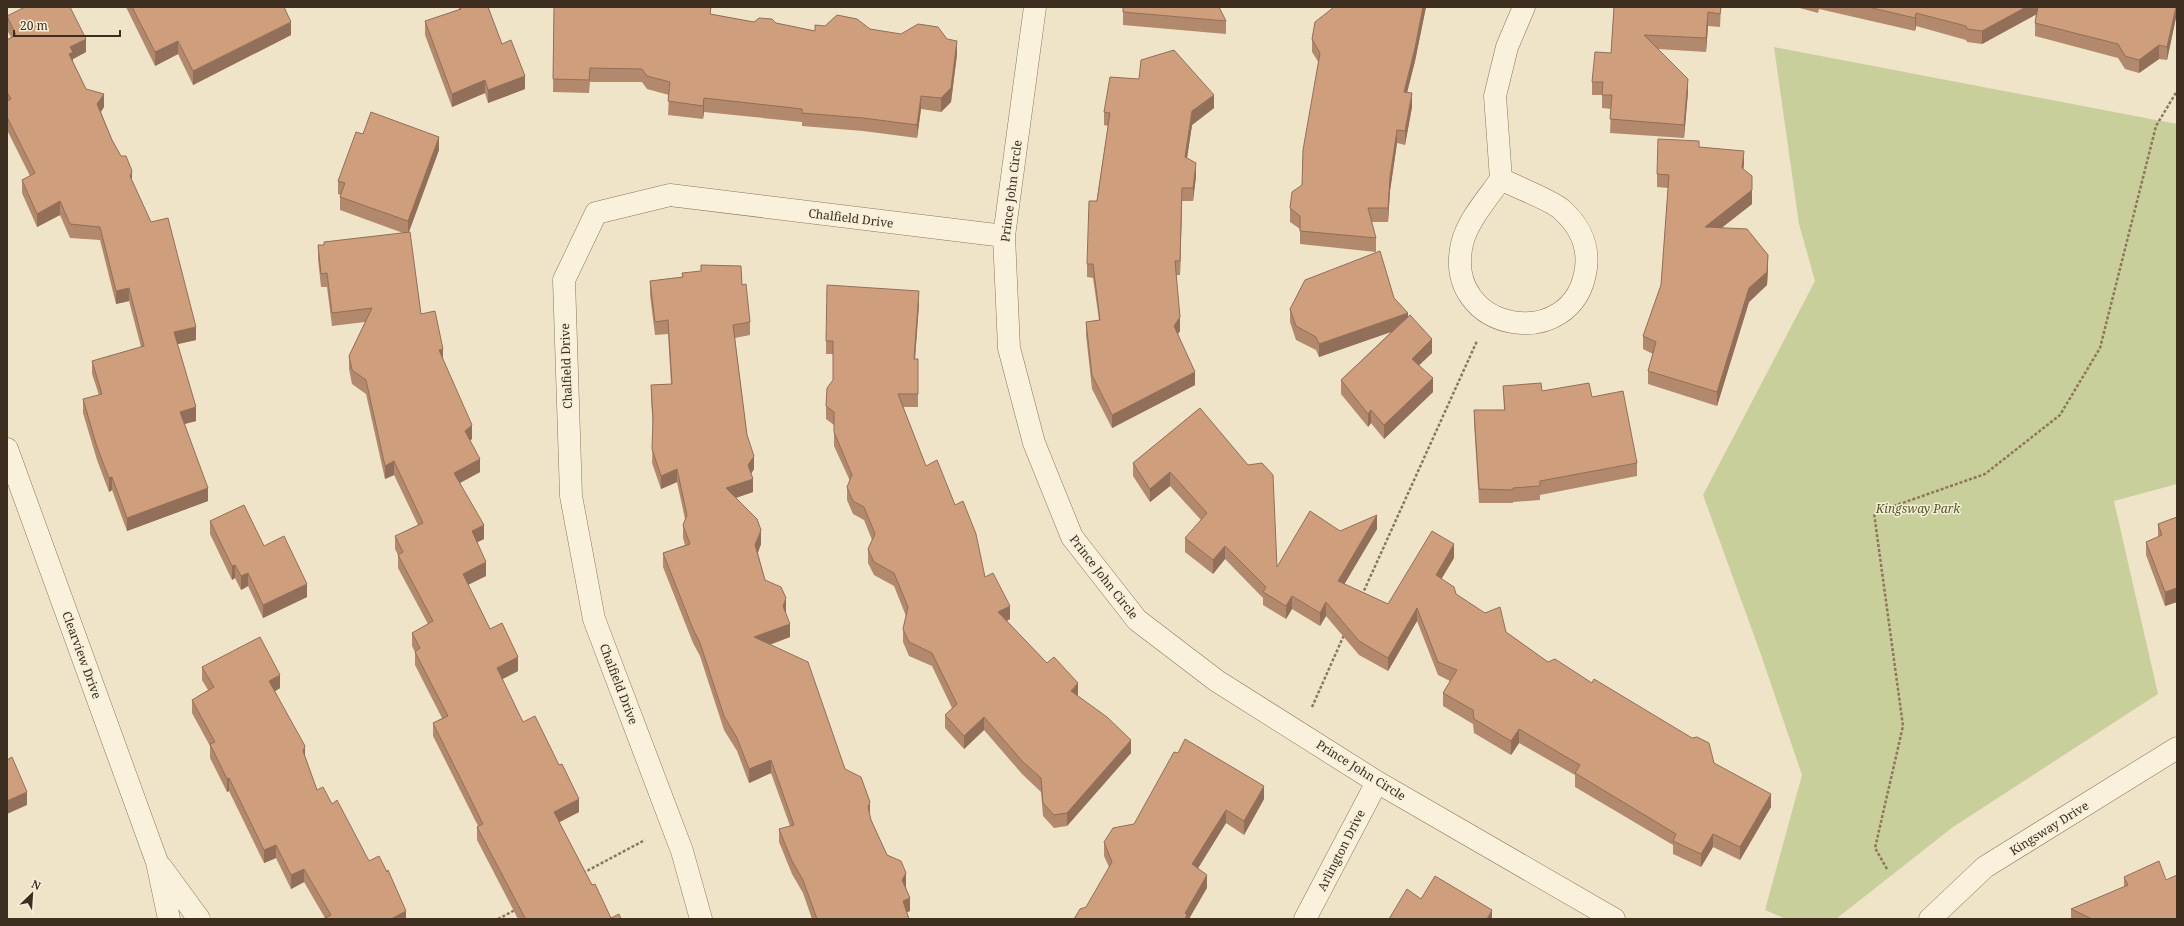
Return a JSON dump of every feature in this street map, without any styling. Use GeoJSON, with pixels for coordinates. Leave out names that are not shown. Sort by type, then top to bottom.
{"type":"FeatureCollection","features":[{"type":"Feature","properties":{"kind":"street","name":"Prince John Circle"},"geometry":{"type":"LineString","coordinates":[[1035,7],[1004,236],[1009,348],[1034,443],[1072,537],[1137,620],[1217,681],[1377,782],[1614,919]]}},
{"type":"Feature","properties":{"kind":"street"},"geometry":{"type":"LineString","coordinates":[[1501,179],[1559,208],[1574,222],[1583,239],[1587,259],[1585,279],[1576,298],[1561,312],[1544,321],[1524,324],[1504,321],[1489,314],[1472,299],[1462,281],[1459,261],[1462,242],[1470,224],[1501,179],[1494,96],[1507,47],[1524,7]]}},
{"type":"Feature","properties":{"kind":"street","name":"Chalfield Drive"},"geometry":{"type":"LineString","coordinates":[[702,919],[672,825],[594,619],[571,496],[564,280],[596,213],[670,195],[1004,236]]}},
{"type":"Feature","properties":{"kind":"street","name":"Clearview Drive"},"geometry":{"type":"LineString","coordinates":[[7,449],[157,862],[169,919]]}},
{"type":"Feature","properties":{"kind":"street","name":"Kingsway Drive"},"geometry":{"type":"LineString","coordinates":[[1930,919],[1985,867],[2177,748]]}},
{"type":"Feature","properties":{"kind":"street","name":"Arlington Drive"},"geometry":{"type":"LineString","coordinates":[[1305,919],[1377,782]]}},
{"type":"Feature","properties":{"kind":"street","name":"Clearview Drive"},"geometry":{"type":"LineString","coordinates":[[157,862],[199,919]]}},
{"type":"Feature","properties":{"kind":"path"},"geometry":{"type":"LineString","coordinates":[[1887,870],[1875,848],[1903,726],[1874,513],[1985,474],[2060,415],[2100,348],[2156,126],[2177,91]]}},
{"type":"Feature","properties":{"kind":"path"},"geometry":{"type":"LineString","coordinates":[[1359,603],[1489,314]]}},
{"type":"Feature","properties":{"kind":"path"},"geometry":{"type":"LineString","coordinates":[[1300,732],[1346,632]]}},
{"type":"Feature","properties":{"kind":"path"},"geometry":{"type":"LineString","coordinates":[[582,874],[672,825]]}},
{"type":"Feature","properties":{"kind":"path"},"geometry":{"type":"LineString","coordinates":[[498,919],[519,908]]}},
{"type":"Feature","properties":{"kind":"green space","name":"Kingsway Park"},"geometry":{"type":"Polygon","coordinates":[[[1774,47],[2177,124],[2177,484],[2114,501],[2158,694],[1953,827],[1836,919],[1786,919],[1765,910],[1802,775],[1760,652],[1703,495],[1815,281],[1799,224],[1774,47]]]}},
{"type":"Feature","properties":{"kind":"building"},"geometry":{"type":"Polygon","coordinates":[[[25,7],[70,7],[86,39],[70,47],[73,52],[69,54],[86,89],[104,94],[97,104],[112,140],[121,156],[126,156],[132,171],[130,176],[151,222],[168,218],[196,327],[174,332],[196,407],[180,412],[208,488],[127,518],[112,477],[109,478],[97,447],[83,399],[102,394],[92,361],[144,346],[129,288],[116,291],[100,227],[70,224],[60,201],[37,214],[22,180],[35,173],[7,117],[7,101],[11,99],[7,92],[7,40],[16,35],[7,16],[25,7]]]}},
{"type":"Feature","properties":{"kind":"building"},"geometry":{"type":"Polygon","coordinates":[[[132,7],[284,7],[291,22],[193,71],[178,41],[155,52],[132,7]]]}},
{"type":"Feature","properties":{"kind":"building"},"geometry":{"type":"Polygon","coordinates":[[[460,7],[488,7],[502,44],[511,40],[525,76],[488,90],[485,80],[452,94],[425,21],[461,9],[460,7]]]}},
{"type":"Feature","properties":{"kind":"building"},"geometry":{"type":"Polygon","coordinates":[[[554,7],[711,7],[710,14],[754,22],[759,18],[772,19],[776,23],[815,31],[815,25],[825,26],[837,15],[857,19],[870,29],[901,34],[918,24],[938,27],[947,39],[957,41],[951,88],[941,98],[921,96],[917,125],[863,118],[802,113],[802,109],[704,98],[703,106],[668,101],[670,82],[647,76],[642,69],[590,68],[589,80],[553,79],[554,7]]]}},
{"type":"Feature","properties":{"kind":"building"},"geometry":{"type":"Polygon","coordinates":[[[1123,7],[1219,7],[1226,21],[1123,12],[1123,7]]]}},
{"type":"Feature","properties":{"kind":"building"},"geometry":{"type":"Polygon","coordinates":[[[1334,7],[1423,7],[1404,92],[1412,93],[1405,131],[1397,130],[1390,177],[1388,208],[1368,208],[1376,238],[1300,231],[1300,216],[1290,208],[1292,192],[1302,185],[1303,150],[1320,53],[1312,39],[1315,22],[1334,7]]]}},
{"type":"Feature","properties":{"kind":"building"},"geometry":{"type":"Polygon","coordinates":[[[1614,7],[1721,7],[1720,14],[1708,12],[1706,38],[1644,35],[1688,79],[1684,125],[1610,119],[1612,95],[1602,95],[1603,82],[1592,82],[1595,52],[1611,53],[1614,7]]]}},
{"type":"Feature","properties":{"kind":"building"},"geometry":{"type":"Polygon","coordinates":[[[1868,7],[2026,7],[1982,31],[1967,29],[1966,26],[1916,13],[1915,18],[1868,7]]]}},
{"type":"Feature","properties":{"kind":"building"},"geometry":{"type":"Polygon","coordinates":[[[2038,7],[2176,7],[2167,47],[2159,45],[2139,60],[2125,56],[2118,44],[2035,23],[2038,7]]]}},
{"type":"Feature","properties":{"kind":"building"},"geometry":{"type":"Polygon","coordinates":[[[1174,50],[1214,95],[1192,111],[1185,157],[1196,163],[1193,188],[1182,188],[1180,261],[1175,261],[1180,317],[1174,326],[1195,372],[1112,415],[1092,375],[1086,322],[1100,320],[1093,264],[1087,264],[1089,201],[1097,201],[1110,113],[1104,112],[1110,77],[1139,79],[1141,60],[1174,50]]]}},
{"type":"Feature","properties":{"kind":"building"},"geometry":{"type":"Polygon","coordinates":[[[371,112],[439,137],[408,221],[340,197],[345,183],[338,181],[356,132],[363,134],[371,112]]]}},
{"type":"Feature","properties":{"kind":"building"},"geometry":{"type":"Polygon","coordinates":[[[1658,139],[1699,141],[1699,147],[1744,151],[1742,168],[1752,176],[1752,190],[1705,227],[1747,229],[1768,255],[1767,272],[1749,288],[1717,392],[1648,371],[1656,342],[1643,336],[1661,285],[1669,175],[1657,174],[1658,139]]]}},
{"type":"Feature","properties":{"kind":"building"},"geometry":{"type":"Polygon","coordinates":[[[410,232],[421,314],[435,311],[443,349],[439,350],[472,425],[465,431],[480,459],[454,473],[484,525],[472,531],[486,562],[463,574],[490,629],[502,623],[518,657],[497,668],[523,722],[535,716],[559,765],[562,764],[579,799],[554,812],[592,885],[595,884],[611,918],[619,914],[621,919],[522,919],[525,918],[477,827],[483,824],[433,723],[448,716],[415,652],[420,648],[412,633],[433,621],[398,555],[403,552],[395,536],[423,523],[394,461],[385,466],[366,380],[352,370],[349,356],[372,308],[332,313],[327,273],[321,274],[318,245],[324,245],[324,242],[410,232]]]}},
{"type":"Feature","properties":{"kind":"building"},"geometry":{"type":"Polygon","coordinates":[[[1380,251],[1394,298],[1408,313],[1319,344],[1316,337],[1296,326],[1290,309],[1305,280],[1380,251]]]}},
{"type":"Feature","properties":{"kind":"building"},"geometry":{"type":"Polygon","coordinates":[[[701,265],[741,266],[742,285],[746,284],[750,322],[733,325],[747,435],[754,456],[748,465],[753,479],[726,488],[757,519],[761,530],[755,545],[765,580],[781,587],[786,598],[783,606],[790,624],[754,637],[808,662],[845,769],[861,777],[870,802],[868,807],[871,820],[887,855],[901,861],[906,873],[902,880],[910,898],[903,901],[909,919],[817,919],[803,880],[792,861],[779,829],[794,825],[771,760],[749,769],[737,738],[724,716],[700,643],[663,553],[690,544],[683,525],[687,515],[677,469],[661,476],[652,449],[653,419],[651,385],[672,384],[668,320],[655,322],[650,281],[683,277],[682,273],[701,271],[701,265]]]}},
{"type":"Feature","properties":{"kind":"building"},"geometry":{"type":"Polygon","coordinates":[[[827,285],[919,291],[914,359],[918,359],[918,394],[898,394],[926,466],[937,460],[955,505],[963,501],[976,534],[985,577],[993,573],[1010,606],[998,612],[1047,663],[1054,657],[1078,683],[1071,691],[1107,717],[1131,740],[1067,813],[1054,815],[1043,803],[1041,778],[1022,761],[984,717],[964,736],[945,715],[957,704],[932,653],[909,642],[903,629],[908,607],[894,573],[874,562],[868,549],[875,534],[864,507],[853,501],[847,487],[852,475],[834,432],[834,412],[826,406],[827,388],[833,380],[833,341],[826,341],[827,285]]]}},
{"type":"Feature","properties":{"kind":"building"},"geometry":{"type":"Polygon","coordinates":[[[1410,315],[1432,339],[1412,359],[1433,378],[1384,425],[1371,410],[1368,414],[1341,380],[1410,315]]]}},
{"type":"Feature","properties":{"kind":"building"},"geometry":{"type":"Polygon","coordinates":[[[1541,383],[1542,391],[1589,383],[1592,397],[1623,391],[1637,463],[1540,481],[1540,486],[1513,488],[1513,490],[1479,489],[1474,410],[1505,410],[1503,386],[1541,383]]]}},
{"type":"Feature","properties":{"kind":"building"},"geometry":{"type":"Polygon","coordinates":[[[1200,408],[1248,465],[1262,463],[1273,475],[1277,567],[1310,511],[1340,531],[1377,515],[1338,581],[1388,604],[1432,531],[1454,544],[1436,575],[1454,587],[1456,594],[1485,613],[1500,607],[1506,632],[1548,662],[1555,659],[1592,683],[1594,679],[1692,738],[1697,737],[1709,743],[1714,763],[1771,794],[1740,847],[1713,834],[1701,854],[1673,841],[1676,834],[1575,773],[1580,765],[1519,729],[1511,741],[1474,719],[1473,710],[1443,693],[1457,670],[1438,662],[1417,608],[1388,658],[1359,641],[1326,602],[1320,613],[1292,596],[1286,606],[1263,592],[1266,587],[1225,546],[1213,560],[1185,538],[1207,513],[1170,472],[1150,489],[1133,463],[1200,408]]]}},
{"type":"Feature","properties":{"kind":"building"},"geometry":{"type":"Polygon","coordinates":[[[244,505],[264,546],[284,536],[307,584],[263,605],[248,573],[241,576],[235,565],[232,566],[210,521],[244,505]]]}},
{"type":"Feature","properties":{"kind":"building"},"geometry":{"type":"Polygon","coordinates":[[[2177,517],[2177,588],[2165,592],[2146,542],[2162,535],[2158,524],[2177,517]]]}},
{"type":"Feature","properties":{"kind":"building"},"geometry":{"type":"Polygon","coordinates":[[[260,637],[280,675],[269,681],[305,746],[303,751],[317,790],[323,787],[332,804],[337,800],[369,861],[379,856],[387,872],[388,870],[406,911],[391,919],[323,919],[331,915],[304,869],[291,875],[276,845],[264,850],[229,778],[227,779],[210,744],[215,742],[192,700],[214,687],[202,667],[260,637]]]}},
{"type":"Feature","properties":{"kind":"building"},"geometry":{"type":"Polygon","coordinates":[[[1185,739],[1264,786],[1244,821],[1226,810],[1192,864],[1207,875],[1185,913],[1187,915],[1185,919],[1074,919],[1080,909],[1086,907],[1112,862],[1104,842],[1113,828],[1134,824],[1174,752],[1178,753],[1185,739]]]}},
{"type":"Feature","properties":{"kind":"building"},"geometry":{"type":"Polygon","coordinates":[[[12,757],[27,792],[7,801],[7,760],[12,757]]]}},
{"type":"Feature","properties":{"kind":"building"},"geometry":{"type":"Polygon","coordinates":[[[2159,861],[2166,880],[2177,875],[2177,919],[2092,919],[2071,909],[2128,885],[2124,877],[2159,861]]]}},
{"type":"Feature","properties":{"kind":"building"},"geometry":{"type":"Polygon","coordinates":[[[1435,876],[1492,910],[1487,919],[1389,919],[1407,889],[1421,899],[1435,876]]]}}]}
